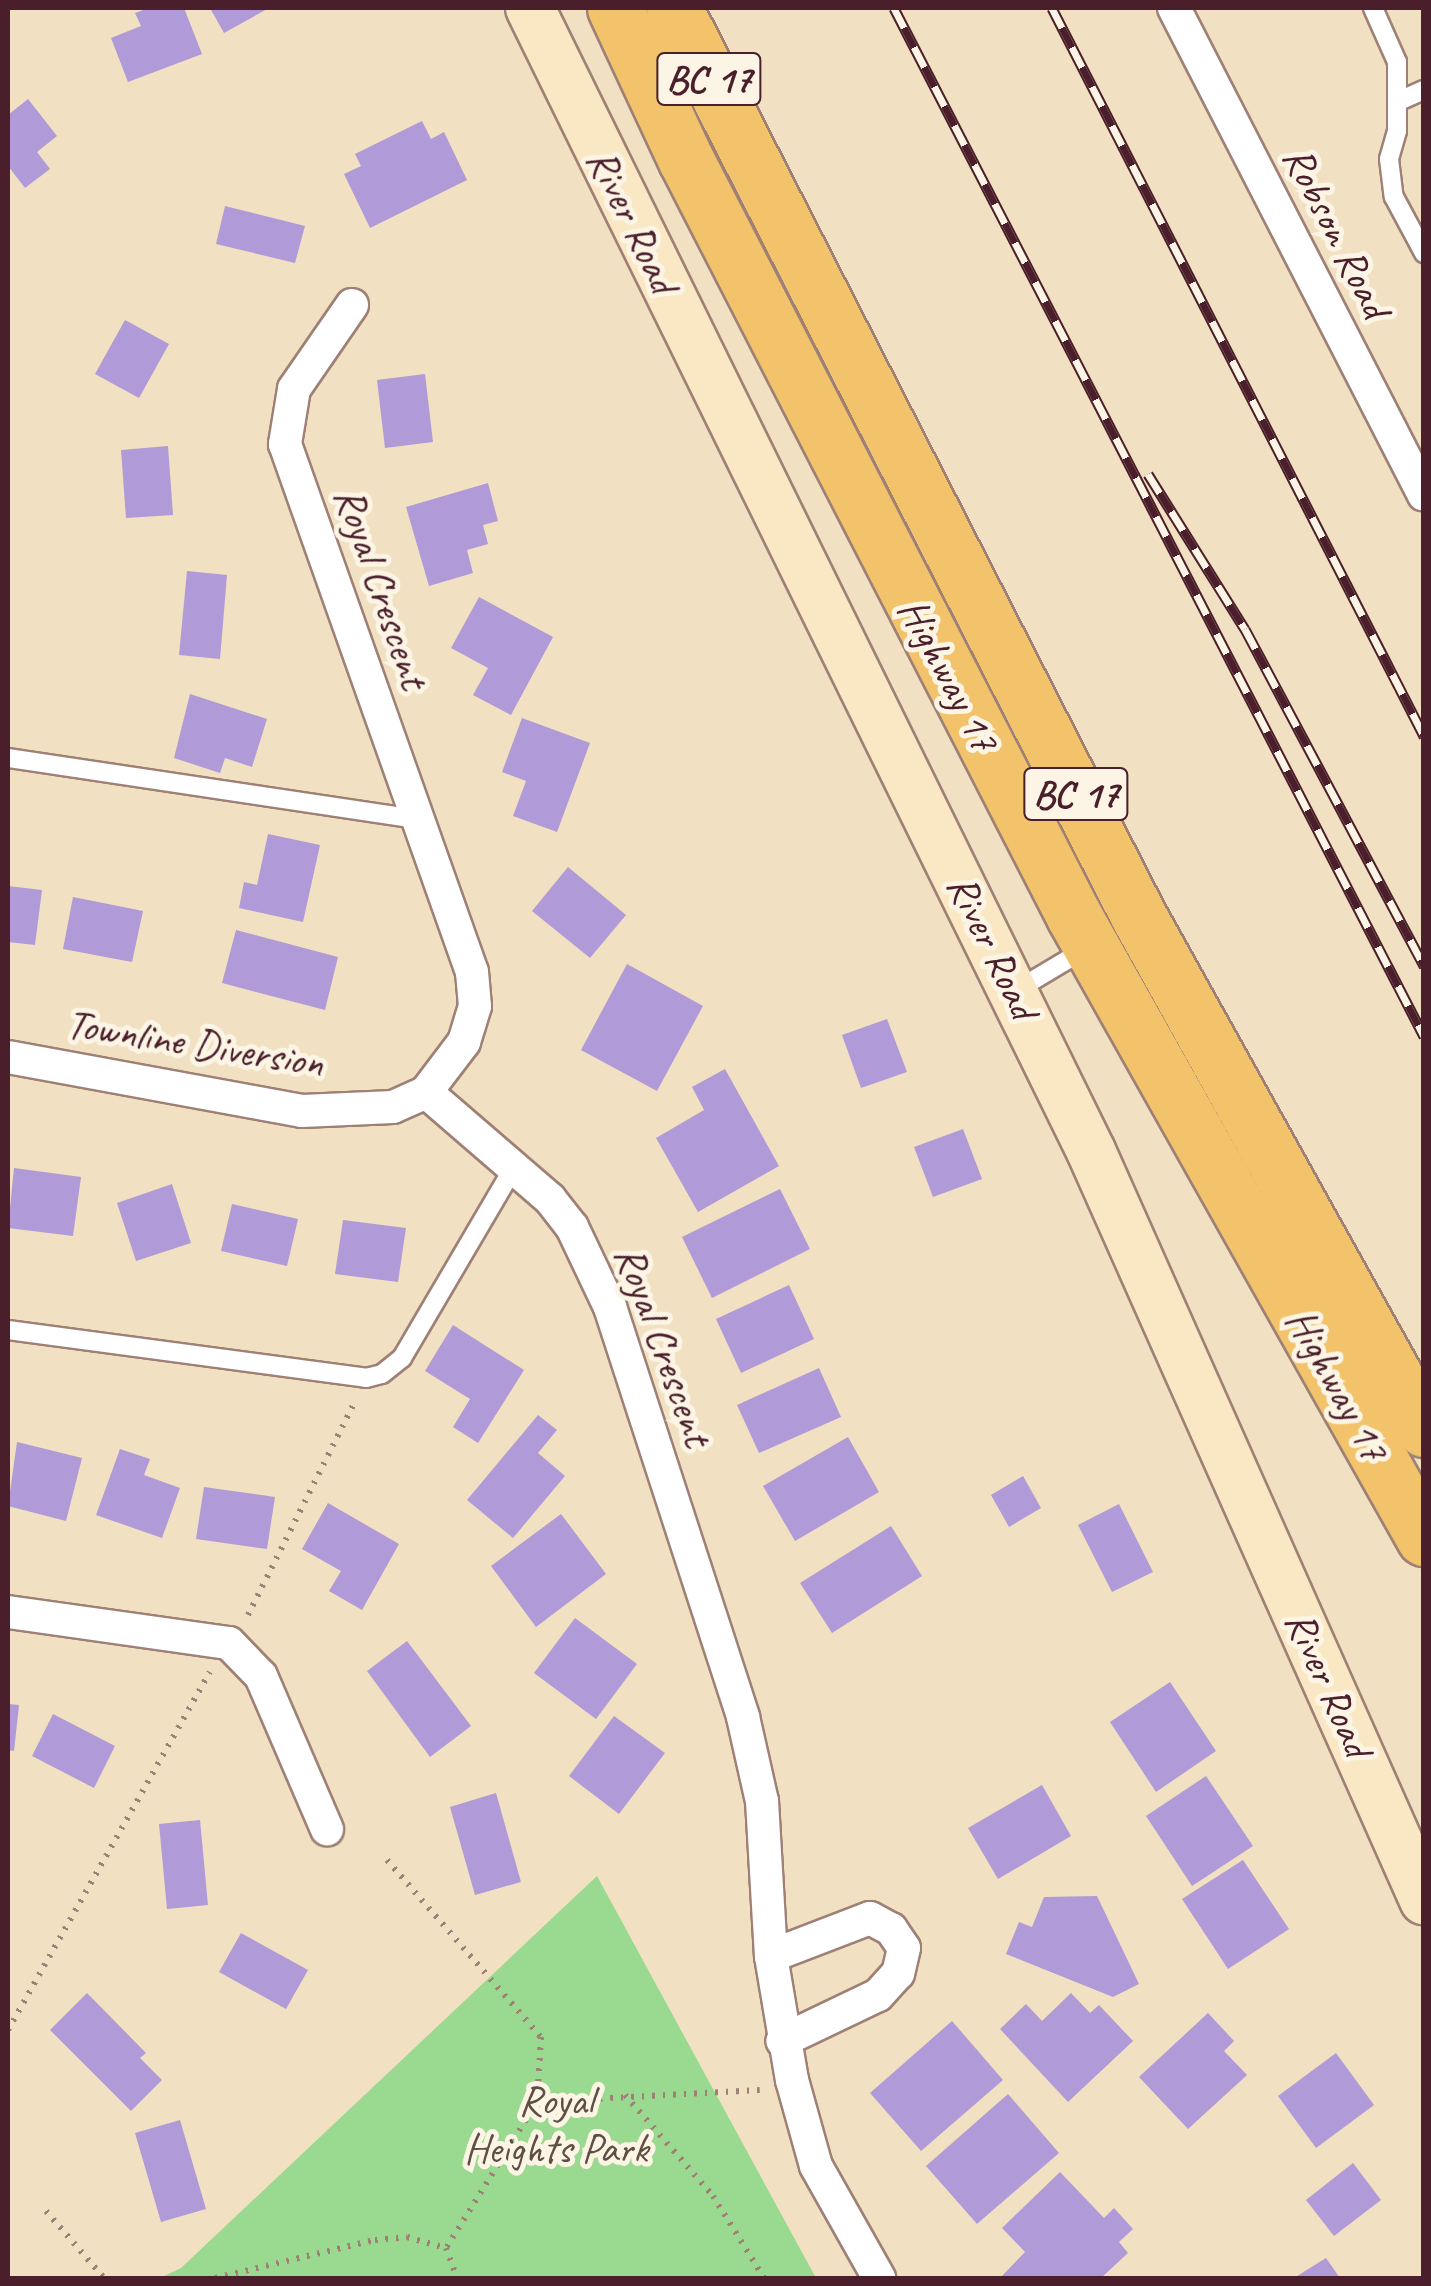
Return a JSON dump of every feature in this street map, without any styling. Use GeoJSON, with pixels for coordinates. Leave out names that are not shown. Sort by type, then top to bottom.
{"type":"FeatureCollection","features":[{"type":"Feature","properties":{"kind":"highway","name":"Highway 17"},"geometry":{"type":"LineString","coordinates":[[615,8],[756,300],[1090,946],[1424,1538]]}},
{"type":"Feature","properties":{"kind":"highway","name":"Highway 17"},"geometry":{"type":"LineString","coordinates":[[674,8],[1139,917],[1424,1429]]}},
{"type":"Feature","properties":{"kind":"street","name":"River Road"},"geometry":{"type":"LineString","coordinates":[[530,8],[1128,1231],[1424,1900]]}},
{"type":"Feature","properties":{"kind":"street","name":"Robson Road"},"geometry":{"type":"LineString","coordinates":[[1174,8],[1424,495]]}},
{"type":"Feature","properties":{"kind":"street","name":"Royal Crescent"},"geometry":{"type":"LineString","coordinates":[[352,306],[294,389],[286,444],[474,989],[464,1042],[426,1092],[514,1167],[572,1227],[622,1344],[743,1717],[762,1802],[771,1956],[782,2041],[816,2166],[879,2278]]}},
{"type":"Feature","properties":{"kind":"street","name":"Townline Diversion"},"geometry":{"type":"LineString","coordinates":[[8,1056],[302,1111],[393,1107],[426,1092]]}},
{"type":"Feature","properties":{"kind":"street"},"geometry":{"type":"LineString","coordinates":[[8,1612],[229,1643],[261,1676],[327,1829]]}},
{"type":"Feature","properties":{"kind":"street"},"geometry":{"type":"LineString","coordinates":[[771,1956],[870,1918],[891,1928],[904,1948],[898,1973],[878,1996],[782,2041]]}},
{"type":"Feature","properties":{"kind":"lane"},"geometry":{"type":"LineString","coordinates":[[1373,8],[1398,62],[1399,102],[1389,159],[1394,197],[1424,253]]}},
{"type":"Feature","properties":{"kind":"lane"},"geometry":{"type":"LineString","coordinates":[[1399,102],[1424,90]]}},
{"type":"Feature","properties":{"kind":"lane"},"geometry":{"type":"LineString","coordinates":[[8,758],[416,818]]}},
{"type":"Feature","properties":{"kind":"lane"},"geometry":{"type":"LineString","coordinates":[[1014,992],[1139,917]]}},
{"type":"Feature","properties":{"kind":"lane"},"geometry":{"type":"LineString","coordinates":[[8,1330],[366,1378],[382,1374],[402,1358],[514,1167]]}},
{"type":"Feature","properties":{"kind":"path"},"geometry":{"type":"LineString","coordinates":[[247,1617],[358,1394]]}},
{"type":"Feature","properties":{"kind":"path"},"geometry":{"type":"LineString","coordinates":[[8,2030],[217,1658]]}},
{"type":"Feature","properties":{"kind":"path"},"geometry":{"type":"LineString","coordinates":[[387,1860],[541,2037],[537,2102],[446,2248]]}},
{"type":"Feature","properties":{"kind":"path"},"geometry":{"type":"LineString","coordinates":[[537,2102],[760,2090]]}},
{"type":"Feature","properties":{"kind":"path"},"geometry":{"type":"LineString","coordinates":[[625,2095],[712,2196],[764,2278]]}},
{"type":"Feature","properties":{"kind":"path"},"geometry":{"type":"LineString","coordinates":[[46,2211],[104,2278]]}},
{"type":"Feature","properties":{"kind":"path"},"geometry":{"type":"LineString","coordinates":[[215,2278],[263,2262],[376,2240],[407,2237],[446,2248]]}},
{"type":"Feature","properties":{"kind":"path"},"geometry":{"type":"LineString","coordinates":[[446,2248],[457,2278]]}},
{"type":"Feature","properties":{"kind":"green space","name":"Royal Heights Park"},"geometry":{"type":"Polygon","coordinates":[[[597,1876],[816,2278],[160,2278],[181,2268],[597,1876]]]}},
{"type":"Feature","properties":{"kind":"building"},"geometry":{"type":"Polygon","coordinates":[[[149,8],[184,8],[202,54],[128,82],[111,38],[141,26],[135,13],[149,8]]]}},
{"type":"Feature","properties":{"kind":"building"},"geometry":{"type":"Polygon","coordinates":[[[210,8],[269,8],[224,33],[210,8]]]}},
{"type":"Feature","properties":{"kind":"building"},"geometry":{"type":"Polygon","coordinates":[[[28,99],[57,136],[37,152],[50,169],[25,188],[8,166],[8,115],[28,99]]]}},
{"type":"Feature","properties":{"kind":"building"},"geometry":{"type":"Polygon","coordinates":[[[422,121],[431,139],[444,132],[467,180],[370,228],[344,174],[361,166],[355,154],[422,121]]]}},
{"type":"Feature","properties":{"kind":"building"},"geometry":{"type":"Polygon","coordinates":[[[225,206],[305,226],[295,263],[216,244],[225,206]]]}},
{"type":"Feature","properties":{"kind":"building"},"geometry":{"type":"Polygon","coordinates":[[[125,320],[169,344],[139,398],[95,374],[125,320]]]}},
{"type":"Feature","properties":{"kind":"building"},"geometry":{"type":"Polygon","coordinates":[[[425,374],[433,442],[385,448],[377,380],[425,374]]]}},
{"type":"Feature","properties":{"kind":"building"},"geometry":{"type":"Polygon","coordinates":[[[168,446],[173,515],[126,518],[121,450],[168,446]]]}},
{"type":"Feature","properties":{"kind":"building"},"geometry":{"type":"Polygon","coordinates":[[[488,483],[498,521],[483,525],[488,544],[467,550],[473,573],[429,586],[406,507],[488,483]]]}},
{"type":"Feature","properties":{"kind":"building"},"geometry":{"type":"Polygon","coordinates":[[[187,571],[227,575],[220,659],[179,655],[187,571]]]}},
{"type":"Feature","properties":{"kind":"building"},"geometry":{"type":"Polygon","coordinates":[[[479,597],[553,637],[511,715],[473,695],[488,668],[451,648],[479,597]]]}},
{"type":"Feature","properties":{"kind":"building"},"geometry":{"type":"Polygon","coordinates":[[[190,694],[267,719],[252,767],[225,758],[220,773],[174,758],[190,694]]]}},
{"type":"Feature","properties":{"kind":"building"},"geometry":{"type":"Polygon","coordinates":[[[522,718],[590,743],[557,832],[513,816],[526,781],[502,772],[522,718]]]}},
{"type":"Feature","properties":{"kind":"building"},"geometry":{"type":"Polygon","coordinates":[[[268,834],[320,845],[303,922],[239,908],[244,882],[257,885],[268,834]]]}},
{"type":"Feature","properties":{"kind":"building"},"geometry":{"type":"Polygon","coordinates":[[[568,867],[626,915],[590,958],[532,911],[568,867]]]}},
{"type":"Feature","properties":{"kind":"building"},"geometry":{"type":"Polygon","coordinates":[[[8,886],[42,890],[35,945],[8,942],[8,886]]]}},
{"type":"Feature","properties":{"kind":"building"},"geometry":{"type":"Polygon","coordinates":[[[73,897],[143,911],[132,962],[63,949],[73,897]]]}},
{"type":"Feature","properties":{"kind":"building"},"geometry":{"type":"Polygon","coordinates":[[[236,930],[338,957],[325,1010],[222,983],[236,930]]]}},
{"type":"Feature","properties":{"kind":"building"},"geometry":{"type":"Polygon","coordinates":[[[627,964],[703,1006],[657,1091],[581,1050],[627,964]]]}},
{"type":"Feature","properties":{"kind":"building"},"geometry":{"type":"Polygon","coordinates":[[[887,1019],[907,1072],[861,1088],[842,1035],[887,1019]]]}},
{"type":"Feature","properties":{"kind":"building"},"geometry":{"type":"Polygon","coordinates":[[[725,1069],[779,1166],[698,1212],[656,1138],[704,1110],[692,1087],[725,1069]]]}},
{"type":"Feature","properties":{"kind":"building"},"geometry":{"type":"Polygon","coordinates":[[[963,1129],[982,1179],[933,1197],[914,1147],[963,1129]]]}},
{"type":"Feature","properties":{"kind":"building"},"geometry":{"type":"Polygon","coordinates":[[[14,1168],[81,1177],[73,1236],[8,1228],[14,1168]]]}},
{"type":"Feature","properties":{"kind":"building"},"geometry":{"type":"Polygon","coordinates":[[[172,1184],[191,1243],[136,1261],[117,1203],[172,1184]]]}},
{"type":"Feature","properties":{"kind":"building"},"geometry":{"type":"Polygon","coordinates":[[[780,1189],[810,1249],[712,1298],[682,1237],[780,1189]]]}},
{"type":"Feature","properties":{"kind":"building"},"geometry":{"type":"Polygon","coordinates":[[[232,1204],[298,1219],[287,1266],[221,1251],[232,1204]]]}},
{"type":"Feature","properties":{"kind":"building"},"geometry":{"type":"Polygon","coordinates":[[[343,1220],[406,1228],[398,1282],[335,1274],[343,1220]]]}},
{"type":"Feature","properties":{"kind":"building"},"geometry":{"type":"Polygon","coordinates":[[[789,1285],[814,1339],[741,1373],[716,1319],[789,1285]]]}},
{"type":"Feature","properties":{"kind":"building"},"geometry":{"type":"Polygon","coordinates":[[[453,1325],[524,1370],[478,1443],[453,1427],[470,1399],[425,1371],[453,1325]]]}},
{"type":"Feature","properties":{"kind":"building"},"geometry":{"type":"Polygon","coordinates":[[[819,1368],[841,1417],[759,1453],[737,1405],[819,1368]]]}},
{"type":"Feature","properties":{"kind":"building"},"geometry":{"type":"Polygon","coordinates":[[[538,1415],[557,1430],[538,1453],[565,1476],[513,1538],[467,1500],[538,1415]]]}},
{"type":"Feature","properties":{"kind":"building"},"geometry":{"type":"Polygon","coordinates":[[[848,1437],[879,1492],[795,1541],[763,1486],[848,1437]]]}},
{"type":"Feature","properties":{"kind":"building"},"geometry":{"type":"Polygon","coordinates":[[[17,1442],[82,1458],[66,1521],[8,1506],[17,1442]]]}},
{"type":"Feature","properties":{"kind":"building"},"geometry":{"type":"Polygon","coordinates":[[[120,1449],[150,1459],[144,1475],[180,1488],[162,1538],[96,1515],[120,1449]]]}},
{"type":"Feature","properties":{"kind":"building"},"geometry":{"type":"Polygon","coordinates":[[[1023,1476],[1041,1508],[1009,1527],[991,1495],[1023,1476]]]}},
{"type":"Feature","properties":{"kind":"building"},"geometry":{"type":"Polygon","coordinates":[[[204,1487],[275,1497],[267,1549],[196,1539],[204,1487]]]}},
{"type":"Feature","properties":{"kind":"building"},"geometry":{"type":"Polygon","coordinates":[[[328,1503],[399,1544],[362,1610],[329,1591],[341,1571],[302,1549],[328,1503]]]}},
{"type":"Feature","properties":{"kind":"building"},"geometry":{"type":"Polygon","coordinates":[[[1119,1504],[1153,1572],[1112,1592],[1078,1525],[1119,1504]]]}},
{"type":"Feature","properties":{"kind":"building"},"geometry":{"type":"Polygon","coordinates":[[[561,1514],[606,1574],[536,1627],[491,1566],[561,1514]]]}},
{"type":"Feature","properties":{"kind":"building"},"geometry":{"type":"Polygon","coordinates":[[[891,1526],[922,1576],[832,1633],[800,1583],[891,1526]]]}},
{"type":"Feature","properties":{"kind":"building"},"geometry":{"type":"Polygon","coordinates":[[[575,1618],[637,1664],[596,1719],[534,1673],[575,1618]]]}},
{"type":"Feature","properties":{"kind":"building"},"geometry":{"type":"Polygon","coordinates":[[[407,1641],[471,1726],[430,1757],[367,1671],[407,1641]]]}},
{"type":"Feature","properties":{"kind":"building"},"geometry":{"type":"Polygon","coordinates":[[[1170,1682],[1216,1751],[1156,1792],[1110,1722],[1170,1682]]]}},
{"type":"Feature","properties":{"kind":"building"},"geometry":{"type":"Polygon","coordinates":[[[8,1704],[19,1705],[14,1751],[8,1750],[8,1704]]]}},
{"type":"Feature","properties":{"kind":"building"},"geometry":{"type":"Polygon","coordinates":[[[53,1714],[115,1746],[94,1788],[32,1756],[53,1714]]]}},
{"type":"Feature","properties":{"kind":"building"},"geometry":{"type":"Polygon","coordinates":[[[614,1716],[665,1753],[619,1814],[569,1776],[614,1716]]]}},
{"type":"Feature","properties":{"kind":"building"},"geometry":{"type":"Polygon","coordinates":[[[1206,1776],[1253,1846],[1192,1886],[1146,1816],[1206,1776]]]}},
{"type":"Feature","properties":{"kind":"building"},"geometry":{"type":"Polygon","coordinates":[[[1042,1785],[1071,1836],[998,1879],[968,1828],[1042,1785]]]}},
{"type":"Feature","properties":{"kind":"building"},"geometry":{"type":"Polygon","coordinates":[[[496,1793],[521,1882],[475,1895],[450,1807],[496,1793]]]}},
{"type":"Feature","properties":{"kind":"building"},"geometry":{"type":"Polygon","coordinates":[[[200,1820],[208,1905],[167,1909],[159,1824],[200,1820]]]}},
{"type":"Feature","properties":{"kind":"building"},"geometry":{"type":"Polygon","coordinates":[[[1243,1860],[1289,1929],[1228,1969],[1182,1899],[1243,1860]]]}},
{"type":"Feature","properties":{"kind":"building"},"geometry":{"type":"Polygon","coordinates":[[[1097,1896],[1139,1984],[1113,1997],[1006,1954],[1019,1922],[1032,1927],[1044,1897],[1097,1896]]]}},
{"type":"Feature","properties":{"kind":"building"},"geometry":{"type":"Polygon","coordinates":[[[241,1933],[308,1970],[286,2009],[219,1972],[241,1933]]]}},
{"type":"Feature","properties":{"kind":"building"},"geometry":{"type":"Polygon","coordinates":[[[87,1993],[146,2053],[140,2058],[162,2080],[131,2111],[50,2030],[87,1993]]]}},
{"type":"Feature","properties":{"kind":"building"},"geometry":{"type":"Polygon","coordinates":[[[1071,1993],[1090,2013],[1099,2005],[1133,2041],[1068,2102],[1000,2029],[1026,2004],[1042,2021],[1071,1993]]]}},
{"type":"Feature","properties":{"kind":"building"},"geometry":{"type":"Polygon","coordinates":[[[1208,2013],[1234,2041],[1224,2051],[1247,2075],[1188,2129],[1139,2077],[1208,2013]]]}},
{"type":"Feature","properties":{"kind":"building"},"geometry":{"type":"Polygon","coordinates":[[[952,2021],[1003,2080],[921,2151],[870,2093],[952,2021]]]}},
{"type":"Feature","properties":{"kind":"building"},"geometry":{"type":"Polygon","coordinates":[[[1336,2053],[1374,2105],[1316,2148],[1278,2096],[1336,2053]]]}},
{"type":"Feature","properties":{"kind":"building"},"geometry":{"type":"Polygon","coordinates":[[[1008,2094],[1059,2153],[977,2224],[926,2166],[1008,2094]]]}},
{"type":"Feature","properties":{"kind":"building"},"geometry":{"type":"Polygon","coordinates":[[[180,2120],[206,2209],[161,2222],[135,2133],[180,2120]]]}},
{"type":"Feature","properties":{"kind":"building"},"geometry":{"type":"Polygon","coordinates":[[[1353,2163],[1381,2200],[1334,2236],[1306,2200],[1353,2163]]]}},
{"type":"Feature","properties":{"kind":"building"},"geometry":{"type":"Polygon","coordinates":[[[1060,2172],[1104,2218],[1114,2208],[1133,2229],[1119,2242],[1128,2253],[1101,2278],[1000,2278],[1025,2252],[1002,2228],[1060,2172]]]}},
{"type":"Feature","properties":{"kind":"building"},"geometry":{"type":"Polygon","coordinates":[[[1326,2258],[1340,2278],[1294,2278],[1326,2258]]]}},
{"type":"Feature","properties":{"kind":"railway"},"geometry":{"type":"LineString","coordinates":[[894,8],[1424,1036]]}},
{"type":"Feature","properties":{"kind":"railway"},"geometry":{"type":"LineString","coordinates":[[1052,8],[1424,736]]}},
{"type":"Feature","properties":{"kind":"railway"},"geometry":{"type":"LineString","coordinates":[[1148,474],[1245,629],[1424,966]]}}]}
